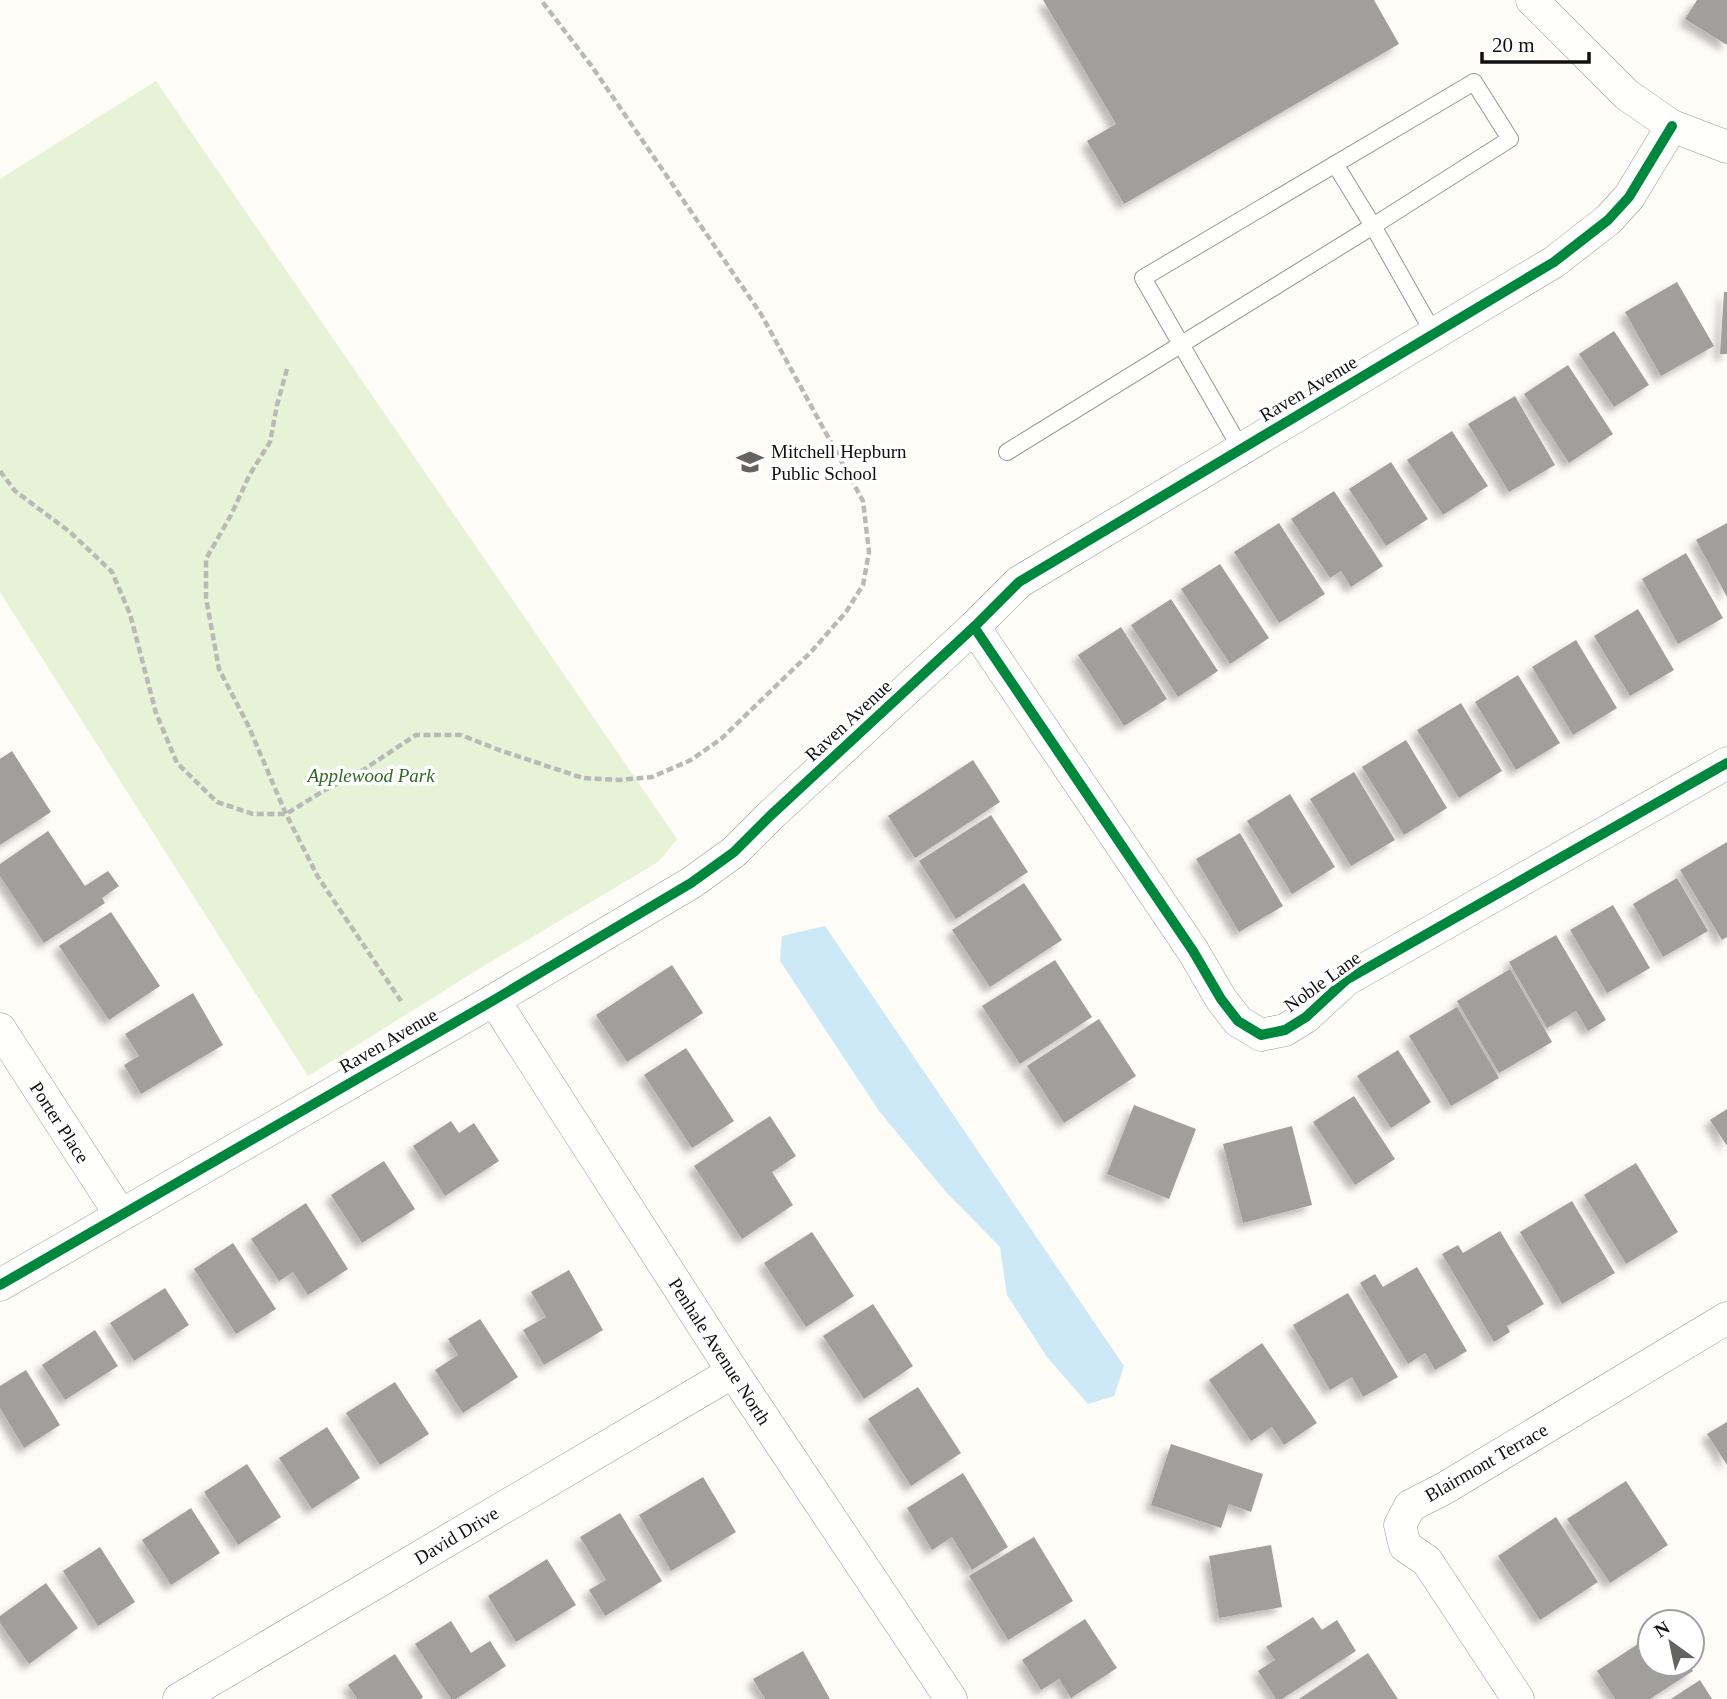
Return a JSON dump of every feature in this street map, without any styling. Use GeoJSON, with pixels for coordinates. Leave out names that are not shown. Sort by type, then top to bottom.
{"type":"FeatureCollection","features":[{"type":"Feature","properties":{"kind":"street"},"geometry":{"type":"LineString","coordinates":[[1532,0],[1627,94],[1672,126],[1727,146]]}},
{"type":"Feature","properties":{"kind":"street","name":"Raven Avenue"},"geometry":{"type":"LineString","coordinates":[[0,1285],[691,883],[734,852],[1019,582],[1553,262],[1608,220],[1629,197],[1672,126]]}},
{"type":"Feature","properties":{"kind":"street","name":"Noble Lane"},"geometry":{"type":"LineString","coordinates":[[974,626],[1193,951],[1221,999],[1238,1021],[1261,1035],[1284,1030],[1306,1017],[1346,980],[1727,763]]}},
{"type":"Feature","properties":{"kind":"street","name":"Penhale Avenue North"},"geometry":{"type":"LineString","coordinates":[[494,1000],[733,1372],[951,1699]]}},
{"type":"Feature","properties":{"kind":"street","name":"Porter Place"},"geometry":{"type":"LineString","coordinates":[[0,1030],[120,1214]]}},
{"type":"Feature","properties":{"kind":"street","name":"Blairmont Terrace"},"geometry":{"type":"LineString","coordinates":[[1518,1699],[1427,1561],[1405,1546],[1400,1525],[1410,1506],[1445,1488],[1727,1318]]}},
{"type":"Feature","properties":{"kind":"street","name":"David Drive"},"geometry":{"type":"LineString","coordinates":[[179,1699],[733,1372]]}},
{"type":"Feature","properties":{"kind":"lane"},"geometry":{"type":"LineString","coordinates":[[1007,452],[1181,344],[1373,226],[1510,139],[1474,82],[1143,278],[1181,344],[1241,449]]}},
{"type":"Feature","properties":{"kind":"lane"},"geometry":{"type":"LineString","coordinates":[[1335,164],[1434,334]]}},
{"type":"Feature","properties":{"kind":"path"},"geometry":{"type":"LineString","coordinates":[[0,471],[15,491],[70,532],[112,572],[130,614],[156,713],[177,764],[217,802],[253,814],[286,814],[357,774],[416,735],[461,734],[499,750],[583,778],[620,780],[652,777],[691,760],[721,739],[811,652],[846,612],[863,585],[869,552],[863,501],[753,303],[593,68],[541,0]]}},
{"type":"Feature","properties":{"kind":"path"},"geometry":{"type":"LineString","coordinates":[[287,369],[270,442],[250,474],[206,559],[205,598],[219,669],[248,725],[286,814],[318,877],[401,1000]]}},
{"type":"Feature","properties":{"kind":"green space","name":"Applewood Park"},"geometry":{"type":"Polygon","coordinates":[[[156,81],[677,839],[658,862],[482,967],[308,1076],[0,592],[0,179],[156,81]]]}},
{"type":"Feature","properties":{"kind":"water"},"geometry":{"type":"Polygon","coordinates":[[[825,926],[1124,1366],[1114,1396],[1088,1404],[1047,1357],[1007,1295],[1000,1247],[946,1192],[879,1111],[780,961],[782,936],[825,926]]]}},
{"type":"Feature","properties":{"kind":"building"},"geometry":{"type":"Polygon","coordinates":[[[1043,0],[1374,0],[1399,44],[1124,204],[1087,141],[1116,124],[1043,0]]]}},
{"type":"Feature","properties":{"kind":"building"},"geometry":{"type":"Polygon","coordinates":[[[1697,0],[1727,0],[1727,45],[1685,19],[1697,0]]]}},
{"type":"Feature","properties":{"kind":"building"},"geometry":{"type":"Polygon","coordinates":[[[1677,282],[1714,346],[1661,376],[1625,312],[1677,282]]]}},
{"type":"Feature","properties":{"kind":"building"},"geometry":{"type":"Polygon","coordinates":[[[1724,292],[1727,292],[1727,354],[1720,354],[1724,292]]]}},
{"type":"Feature","properties":{"kind":"building"},"geometry":{"type":"Polygon","coordinates":[[[1614,331],[1649,385],[1614,407],[1579,354],[1614,331]]]}},
{"type":"Feature","properties":{"kind":"building"},"geometry":{"type":"Polygon","coordinates":[[[1568,365],[1613,434],[1569,463],[1524,394],[1568,365]]]}},
{"type":"Feature","properties":{"kind":"building"},"geometry":{"type":"Polygon","coordinates":[[[1515,396],[1555,465],[1509,492],[1468,424],[1515,396]]]}},
{"type":"Feature","properties":{"kind":"building"},"geometry":{"type":"Polygon","coordinates":[[[1452,431],[1488,486],[1443,515],[1407,460],[1452,431]]]}},
{"type":"Feature","properties":{"kind":"building"},"geometry":{"type":"Polygon","coordinates":[[[1391,462],[1428,519],[1386,546],[1349,489],[1391,462]]]}},
{"type":"Feature","properties":{"kind":"building"},"geometry":{"type":"Polygon","coordinates":[[[1334,491],[1383,566],[1351,587],[1341,571],[1330,578],[1291,519],[1334,491]]]}},
{"type":"Feature","properties":{"kind":"building"},"geometry":{"type":"Polygon","coordinates":[[[1279,523],[1325,594],[1279,623],[1234,552],[1279,523]]]}},
{"type":"Feature","properties":{"kind":"building"},"geometry":{"type":"Polygon","coordinates":[[[1727,523],[1727,597],[1696,540],[1727,523]]]}},
{"type":"Feature","properties":{"kind":"building"},"geometry":{"type":"Polygon","coordinates":[[[1686,553],[1723,618],[1678,644],[1642,579],[1686,553]]]}},
{"type":"Feature","properties":{"kind":"building"},"geometry":{"type":"Polygon","coordinates":[[[1220,564],[1269,638],[1230,664],[1181,589],[1220,564]]]}},
{"type":"Feature","properties":{"kind":"building"},"geometry":{"type":"Polygon","coordinates":[[[1171,599],[1218,671],[1178,697],[1131,625],[1171,599]]]}},
{"type":"Feature","properties":{"kind":"building"},"geometry":{"type":"Polygon","coordinates":[[[1638,609],[1674,670],[1630,696],[1594,636],[1638,609]]]}},
{"type":"Feature","properties":{"kind":"building"},"geometry":{"type":"Polygon","coordinates":[[[1121,627],[1167,699],[1124,726],[1078,655],[1121,627]]]}},
{"type":"Feature","properties":{"kind":"building"},"geometry":{"type":"Polygon","coordinates":[[[1576,640],[1617,708],[1573,735],[1532,667],[1576,640]]]}},
{"type":"Feature","properties":{"kind":"building"},"geometry":{"type":"Polygon","coordinates":[[[1518,675],[1560,743],[1516,770],[1475,702],[1518,675]]]}},
{"type":"Feature","properties":{"kind":"building"},"geometry":{"type":"Polygon","coordinates":[[[1461,703],[1502,771],[1459,798],[1417,730],[1461,703]]]}},
{"type":"Feature","properties":{"kind":"building"},"geometry":{"type":"Polygon","coordinates":[[[1406,740],[1447,808],[1404,835],[1362,767],[1406,740]]]}},
{"type":"Feature","properties":{"kind":"building"},"geometry":{"type":"Polygon","coordinates":[[[12,751],[51,812],[0,845],[0,759],[12,751]]]}},
{"type":"Feature","properties":{"kind":"building"},"geometry":{"type":"Polygon","coordinates":[[[973,760],[1000,802],[915,858],[888,816],[973,760]]]}},
{"type":"Feature","properties":{"kind":"building"},"geometry":{"type":"Polygon","coordinates":[[[1354,772],[1395,840],[1351,866],[1310,799],[1354,772]]]}},
{"type":"Feature","properties":{"kind":"building"},"geometry":{"type":"Polygon","coordinates":[[[1290,794],[1335,867],[1292,894],[1247,821],[1290,794]]]}},
{"type":"Feature","properties":{"kind":"building"},"geometry":{"type":"Polygon","coordinates":[[[991,815],[1028,872],[956,919],[919,861],[991,815]]]}},
{"type":"Feature","properties":{"kind":"building"},"geometry":{"type":"Polygon","coordinates":[[[48,831],[85,886],[108,871],[119,886],[102,898],[105,903],[44,943],[0,876],[0,864],[48,831]]]}},
{"type":"Feature","properties":{"kind":"building"},"geometry":{"type":"Polygon","coordinates":[[[1240,833],[1283,906],[1239,932],[1196,859],[1240,833]]]}},
{"type":"Feature","properties":{"kind":"building"},"geometry":{"type":"Polygon","coordinates":[[[1727,842],[1727,937],[1722,940],[1680,870],[1727,842]]]}},
{"type":"Feature","properties":{"kind":"building"},"geometry":{"type":"Polygon","coordinates":[[[1677,878],[1708,931],[1663,957],[1633,904],[1677,878]]]}},
{"type":"Feature","properties":{"kind":"building"},"geometry":{"type":"Polygon","coordinates":[[[1024,883],[1062,940],[990,987],[952,930],[1024,883]]]}},
{"type":"Feature","properties":{"kind":"building"},"geometry":{"type":"Polygon","coordinates":[[[1613,905],[1650,968],[1607,993],[1570,930],[1613,905]]]}},
{"type":"Feature","properties":{"kind":"building"},"geometry":{"type":"Polygon","coordinates":[[[111,912],[160,986],[109,1020],[59,946],[111,912]]]}},
{"type":"Feature","properties":{"kind":"building"},"geometry":{"type":"Polygon","coordinates":[[[1556,935],[1606,1020],[1588,1031],[1576,1011],[1547,1028],[1509,962],[1556,935]]]}},
{"type":"Feature","properties":{"kind":"building"},"geometry":{"type":"Polygon","coordinates":[[[1055,960],[1092,1017],[1020,1064],[982,1006],[1055,960]]]}},
{"type":"Feature","properties":{"kind":"building"},"geometry":{"type":"Polygon","coordinates":[[[672,965],[703,1013],[627,1062],[596,1015],[672,965]]]}},
{"type":"Feature","properties":{"kind":"building"},"geometry":{"type":"Polygon","coordinates":[[[1510,969],[1552,1042],[1499,1073],[1457,1001],[1510,969]]]}},
{"type":"Feature","properties":{"kind":"building"},"geometry":{"type":"Polygon","coordinates":[[[193,993],[223,1045],[141,1094],[124,1065],[139,1056],[125,1034],[193,993]]]}},
{"type":"Feature","properties":{"kind":"building"},"geometry":{"type":"Polygon","coordinates":[[[1457,1007],[1499,1078],[1451,1106],[1409,1036],[1457,1007]]]}},
{"type":"Feature","properties":{"kind":"building"},"geometry":{"type":"Polygon","coordinates":[[[1099,1019],[1136,1076],[1064,1123],[1027,1066],[1099,1019]]]}},
{"type":"Feature","properties":{"kind":"building"},"geometry":{"type":"Polygon","coordinates":[[[686,1048],[734,1121],[692,1148],[644,1075],[686,1048]]]}},
{"type":"Feature","properties":{"kind":"building"},"geometry":{"type":"Polygon","coordinates":[[[1398,1050],[1431,1102],[1391,1128],[1357,1076],[1398,1050]]]}},
{"type":"Feature","properties":{"kind":"building"},"geometry":{"type":"Polygon","coordinates":[[[1354,1096],[1395,1159],[1355,1185],[1313,1122],[1354,1096]]]}},
{"type":"Feature","properties":{"kind":"building"},"geometry":{"type":"Polygon","coordinates":[[[1134,1105],[1196,1129],[1169,1199],[1107,1174],[1134,1105]]]}},
{"type":"Feature","properties":{"kind":"building"},"geometry":{"type":"Polygon","coordinates":[[[1727,1109],[1727,1146],[1710,1120],[1727,1109]]]}},
{"type":"Feature","properties":{"kind":"building"},"geometry":{"type":"Polygon","coordinates":[[[770,1116],[796,1156],[772,1172],[793,1205],[742,1239],[694,1166],[770,1116]]]}},
{"type":"Feature","properties":{"kind":"building"},"geometry":{"type":"Polygon","coordinates":[[[451,1121],[459,1133],[474,1123],[499,1161],[445,1196],[413,1146],[451,1121]]]}},
{"type":"Feature","properties":{"kind":"building"},"geometry":{"type":"Polygon","coordinates":[[[1292,1126],[1312,1205],[1243,1223],[1223,1144],[1292,1126]]]}},
{"type":"Feature","properties":{"kind":"building"},"geometry":{"type":"Polygon","coordinates":[[[384,1161],[415,1209],[362,1243],[331,1195],[384,1161]]]}},
{"type":"Feature","properties":{"kind":"building"},"geometry":{"type":"Polygon","coordinates":[[[1636,1163],[1678,1232],[1626,1264],[1584,1195],[1636,1163]]]}},
{"type":"Feature","properties":{"kind":"building"},"geometry":{"type":"Polygon","coordinates":[[[1572,1201],[1615,1273],[1562,1304],[1520,1232],[1572,1201]]]}},
{"type":"Feature","properties":{"kind":"building"},"geometry":{"type":"Polygon","coordinates":[[[306,1203],[348,1269],[308,1295],[293,1272],[279,1281],[251,1239],[306,1203]]]}},
{"type":"Feature","properties":{"kind":"building"},"geometry":{"type":"Polygon","coordinates":[[[1500,1231],[1544,1304],[1507,1326],[1510,1332],[1494,1342],[1442,1254],[1458,1245],[1463,1253],[1500,1231]]]}},
{"type":"Feature","properties":{"kind":"building"},"geometry":{"type":"Polygon","coordinates":[[[812,1232],[854,1296],[806,1327],[764,1263],[812,1232]]]}},
{"type":"Feature","properties":{"kind":"building"},"geometry":{"type":"Polygon","coordinates":[[[233,1243],[276,1309],[236,1334],[194,1269],[233,1243]]]}},
{"type":"Feature","properties":{"kind":"building"},"geometry":{"type":"Polygon","coordinates":[[[1417,1267],[1467,1351],[1435,1370],[1425,1353],[1408,1364],[1360,1283],[1375,1274],[1383,1287],[1417,1267]]]}},
{"type":"Feature","properties":{"kind":"building"},"geometry":{"type":"Polygon","coordinates":[[[569,1270],[603,1330],[544,1365],[523,1330],[546,1317],[531,1292],[569,1270]]]}},
{"type":"Feature","properties":{"kind":"building"},"geometry":{"type":"Polygon","coordinates":[[[165,1288],[189,1325],[134,1361],[110,1323],[165,1288]]]}},
{"type":"Feature","properties":{"kind":"building"},"geometry":{"type":"Polygon","coordinates":[[[1348,1293],[1398,1377],[1363,1397],[1352,1377],[1330,1390],[1293,1325],[1348,1293]]]}},
{"type":"Feature","properties":{"kind":"building"},"geometry":{"type":"Polygon","coordinates":[[[873,1304],[913,1366],[864,1399],[823,1336],[873,1304]]]}},
{"type":"Feature","properties":{"kind":"building"},"geometry":{"type":"Polygon","coordinates":[[[480,1319],[518,1377],[463,1413],[435,1370],[458,1355],[448,1339],[480,1319]]]}},
{"type":"Feature","properties":{"kind":"building"},"geometry":{"type":"Polygon","coordinates":[[[95,1330],[118,1366],[65,1400],[42,1365],[95,1330]]]}},
{"type":"Feature","properties":{"kind":"building"},"geometry":{"type":"Polygon","coordinates":[[[1262,1343],[1317,1423],[1284,1445],[1272,1427],[1251,1441],[1209,1380],[1262,1343]]]}},
{"type":"Feature","properties":{"kind":"building"},"geometry":{"type":"Polygon","coordinates":[[[26,1370],[60,1425],[24,1448],[0,1408],[0,1386],[26,1370]]]}},
{"type":"Feature","properties":{"kind":"building"},"geometry":{"type":"Polygon","coordinates":[[[395,1382],[429,1434],[380,1465],[346,1413],[395,1382]]]}},
{"type":"Feature","properties":{"kind":"building"},"geometry":{"type":"Polygon","coordinates":[[[918,1387],[961,1453],[911,1486],[868,1419],[918,1387]]]}},
{"type":"Feature","properties":{"kind":"building"},"geometry":{"type":"Polygon","coordinates":[[[1727,1422],[1727,1465],[1707,1434],[1727,1422]]]}},
{"type":"Feature","properties":{"kind":"building"},"geometry":{"type":"Polygon","coordinates":[[[327,1427],[360,1478],[312,1509],[279,1458],[327,1427]]]}},
{"type":"Feature","properties":{"kind":"building"},"geometry":{"type":"Polygon","coordinates":[[[1171,1444],[1263,1474],[1251,1512],[1229,1504],[1221,1528],[1151,1505],[1171,1444]]]}},
{"type":"Feature","properties":{"kind":"building"},"geometry":{"type":"Polygon","coordinates":[[[247,1464],[281,1517],[238,1545],[204,1492],[247,1464]]]}},
{"type":"Feature","properties":{"kind":"building"},"geometry":{"type":"Polygon","coordinates":[[[963,1473],[1008,1547],[972,1570],[952,1537],[932,1550],[907,1508],[963,1473]]]}},
{"type":"Feature","properties":{"kind":"building"},"geometry":{"type":"Polygon","coordinates":[[[703,1477],[736,1532],[671,1571],[639,1515],[703,1477]]]}},
{"type":"Feature","properties":{"kind":"building"},"geometry":{"type":"Polygon","coordinates":[[[1626,1481],[1668,1545],[1610,1583],[1567,1519],[1626,1481]]]}},
{"type":"Feature","properties":{"kind":"building"},"geometry":{"type":"Polygon","coordinates":[[[191,1508],[220,1553],[171,1585],[142,1540],[191,1508]]]}},
{"type":"Feature","properties":{"kind":"building"},"geometry":{"type":"Polygon","coordinates":[[[620,1513],[662,1581],[605,1616],[589,1590],[606,1580],[580,1537],[620,1513]]]}},
{"type":"Feature","properties":{"kind":"building"},"geometry":{"type":"Polygon","coordinates":[[[1556,1517],[1598,1582],[1540,1620],[1498,1556],[1556,1517]]]}},
{"type":"Feature","properties":{"kind":"building"},"geometry":{"type":"Polygon","coordinates":[[[1034,1537],[1073,1601],[1008,1640],[969,1576],[1034,1537]]]}},
{"type":"Feature","properties":{"kind":"building"},"geometry":{"type":"Polygon","coordinates":[[[1271,1545],[1282,1607],[1219,1618],[1209,1556],[1271,1545]]]}},
{"type":"Feature","properties":{"kind":"building"},"geometry":{"type":"Polygon","coordinates":[[[100,1547],[135,1602],[98,1626],[63,1571],[100,1547]]]}},
{"type":"Feature","properties":{"kind":"building"},"geometry":{"type":"Polygon","coordinates":[[[547,1559],[576,1605],[516,1642],[488,1596],[547,1559]]]}},
{"type":"Feature","properties":{"kind":"building"},"geometry":{"type":"Polygon","coordinates":[[[46,1583],[78,1628],[29,1664],[0,1623],[0,1616],[46,1583]]]}},
{"type":"Feature","properties":{"kind":"building"},"geometry":{"type":"Polygon","coordinates":[[[1313,1617],[1322,1630],[1337,1620],[1356,1651],[1282,1699],[1276,1699],[1258,1671],[1275,1660],[1266,1647],[1313,1617]]]}},
{"type":"Feature","properties":{"kind":"building"},"geometry":{"type":"Polygon","coordinates":[[[1085,1619],[1117,1668],[1071,1698],[1059,1679],[1041,1690],[1022,1660],[1085,1619]]]}},
{"type":"Feature","properties":{"kind":"building"},"geometry":{"type":"Polygon","coordinates":[[[451,1621],[471,1653],[490,1641],[506,1666],[456,1699],[451,1699],[415,1644],[451,1621]]]}},
{"type":"Feature","properties":{"kind":"building"},"geometry":{"type":"Polygon","coordinates":[[[1636,1645],[1636,1678],[1682,1678],[1650,1699],[1615,1699],[1597,1671],[1636,1645]]]}},
{"type":"Feature","properties":{"kind":"building"},"geometry":{"type":"Polygon","coordinates":[[[803,1651],[830,1699],[765,1699],[753,1679],[803,1651]]]}},
{"type":"Feature","properties":{"kind":"building"},"geometry":{"type":"Polygon","coordinates":[[[1368,1653],[1398,1699],[1299,1699],[1368,1653]]]}},
{"type":"Feature","properties":{"kind":"building"},"geometry":{"type":"Polygon","coordinates":[[[395,1654],[423,1697],[357,1699],[348,1685],[395,1654]]]}},
{"type":"Feature","properties":{"kind":"building"},"geometry":{"type":"Polygon","coordinates":[[[1700,1680],[1712,1699],[1671,1699],[1700,1680]]]}},
{"type":"Feature","properties":{"kind":"cycle path"},"geometry":{"type":"LineString","coordinates":[[0,1285],[691,883],[734,852],[1019,582],[1554,262],[1608,220],[1629,197],[1672,126]]}},
{"type":"Feature","properties":{"kind":"cycle path"},"geometry":{"type":"LineString","coordinates":[[974,627],[1193,951],[1221,999],[1238,1021],[1261,1035],[1285,1030],[1306,1017],[1346,980],[1727,763]]}},
{"type":"Feature","properties":{"kind":"place","name":"Mitchell Hepburn Public School"},"geometry":{"type":"Point","coordinates":[750,462]}}]}
